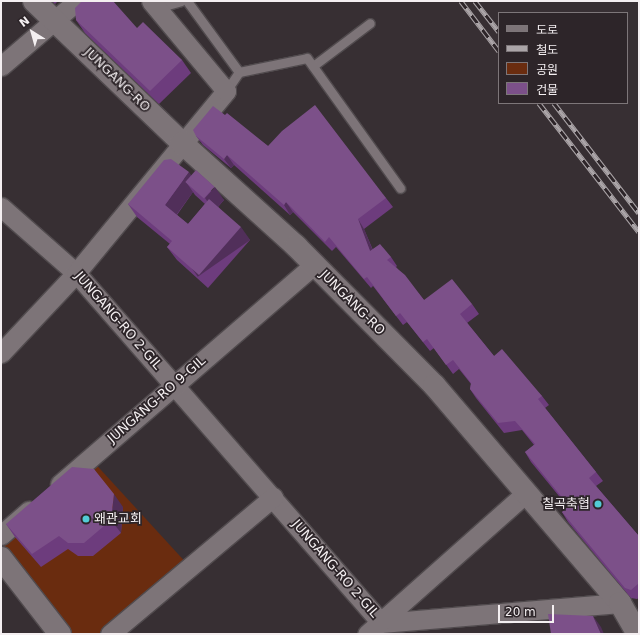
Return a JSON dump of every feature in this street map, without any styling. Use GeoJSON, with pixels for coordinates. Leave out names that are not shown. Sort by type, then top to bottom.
{"type":"FeatureCollection","features":[{"type":"Feature","properties":{"kind":"street","name":"JUNGANG-RO"},"geometry":{"type":"LineString","coordinates":[[34,1],[182,143],[314,265],[434,385],[620,604],[638,634]]}},
{"type":"Feature","properties":{"kind":"street"},"geometry":{"type":"LineString","coordinates":[[1,66],[77,1]]}},
{"type":"Feature","properties":{"kind":"street"},"geometry":{"type":"LineString","coordinates":[[1,353],[76,272],[226,91],[154,5]]}},
{"type":"Feature","properties":{"kind":"street","name":"JUNGANG-RO 2-GIL"},"geometry":{"type":"LineString","coordinates":[[1,207],[76,272],[273,497],[374,628]]}},
{"type":"Feature","properties":{"kind":"street","name":"JUNGANG-RO 9-GIL"},"geometry":{"type":"LineString","coordinates":[[1,535],[314,265]]}},
{"type":"Feature","properties":{"kind":"street"},"geometry":{"type":"LineString","coordinates":[[374,628],[526,493]]}},
{"type":"Feature","properties":{"kind":"street"},"geometry":{"type":"LineString","coordinates":[[110,634],[273,497]]}},
{"type":"Feature","properties":{"kind":"street"},"geometry":{"type":"LineString","coordinates":[[1,558],[60,634]]}},
{"type":"Feature","properties":{"kind":"street"},"geometry":{"type":"LineString","coordinates":[[374,628],[620,604]]}},
{"type":"Feature","properties":{"kind":"lane"},"geometry":{"type":"LineString","coordinates":[[154,5],[181,1]]}},
{"type":"Feature","properties":{"kind":"lane"},"geometry":{"type":"LineString","coordinates":[[187,1],[240,72]]}},
{"type":"Feature","properties":{"kind":"lane"},"geometry":{"type":"LineString","coordinates":[[313,66],[370,23]]}},
{"type":"Feature","properties":{"kind":"lane"},"geometry":{"type":"LineString","coordinates":[[226,91],[240,72],[307,58],[400,188]]}},
{"type":"Feature","properties":{"kind":"green space"},"geometry":{"type":"Polygon","coordinates":[[[90,458],[190,567],[110,634],[60,634],[1,559],[1,535],[90,458]]]}},
{"type":"Feature","properties":{"kind":"building"},"geometry":{"type":"Polygon","coordinates":[[[82,1],[113,1],[137,28],[143,22],[182,60],[150,91],[76,20],[75,8],[82,1]]]}},
{"type":"Feature","properties":{"kind":"building"},"geometry":{"type":"Polygon","coordinates":[[[315,105],[386,198],[358,219],[370,251],[380,244],[391,257],[387,260],[405,275],[424,300],[452,279],[472,304],[460,314],[494,356],[502,349],[542,396],[538,399],[596,472],[589,478],[638,535],[639,534],[639,583],[631,590],[625,588],[562,512],[569,506],[525,452],[535,444],[515,421],[498,423],[470,389],[471,383],[453,360],[446,365],[427,339],[423,342],[400,313],[396,316],[367,277],[364,279],[329,237],[325,242],[286,202],[284,205],[227,155],[224,159],[196,136],[193,130],[213,106],[225,115],[227,113],[268,146],[282,131],[315,105]]]}},
{"type":"Feature","properties":{"kind":"building"},"geometry":{"type":"Polygon","coordinates":[[[171,159],[189,172],[165,205],[188,224],[209,199],[241,227],[199,275],[167,247],[172,241],[128,204],[164,160],[171,159]]]}},
{"type":"Feature","properties":{"kind":"building"},"geometry":{"type":"Polygon","coordinates":[[[196,170],[215,187],[204,199],[185,182],[196,170]]]}},
{"type":"Feature","properties":{"kind":"building"},"geometry":{"type":"Polygon","coordinates":[[[72,467],[94,469],[114,494],[111,520],[84,543],[68,543],[59,536],[32,554],[6,524],[72,467]]]}},
{"type":"Feature","properties":{"kind":"building"},"geometry":{"type":"Polygon","coordinates":[[[548,614],[593,616],[601,634],[551,634],[548,614]]]}},
{"type":"Feature","properties":{"kind":"railway"},"geometry":{"type":"LineString","coordinates":[[461,1],[498,50]]}},
{"type":"Feature","properties":{"kind":"railway"},"geometry":{"type":"LineString","coordinates":[[475,1],[498,31]]}},
{"type":"Feature","properties":{"kind":"railway"},"geometry":{"type":"LineString","coordinates":[[540,104],[639,232]]}},
{"type":"Feature","properties":{"kind":"railway"},"geometry":{"type":"LineString","coordinates":[[555,104],[639,213]]}},
{"type":"Feature","properties":{"kind":"place","name":"칠곡축협"},"geometry":{"type":"Point","coordinates":[598,504]}},
{"type":"Feature","properties":{"kind":"place","name":"왜관교회"},"geometry":{"type":"Point","coordinates":[86,519]}}]}
